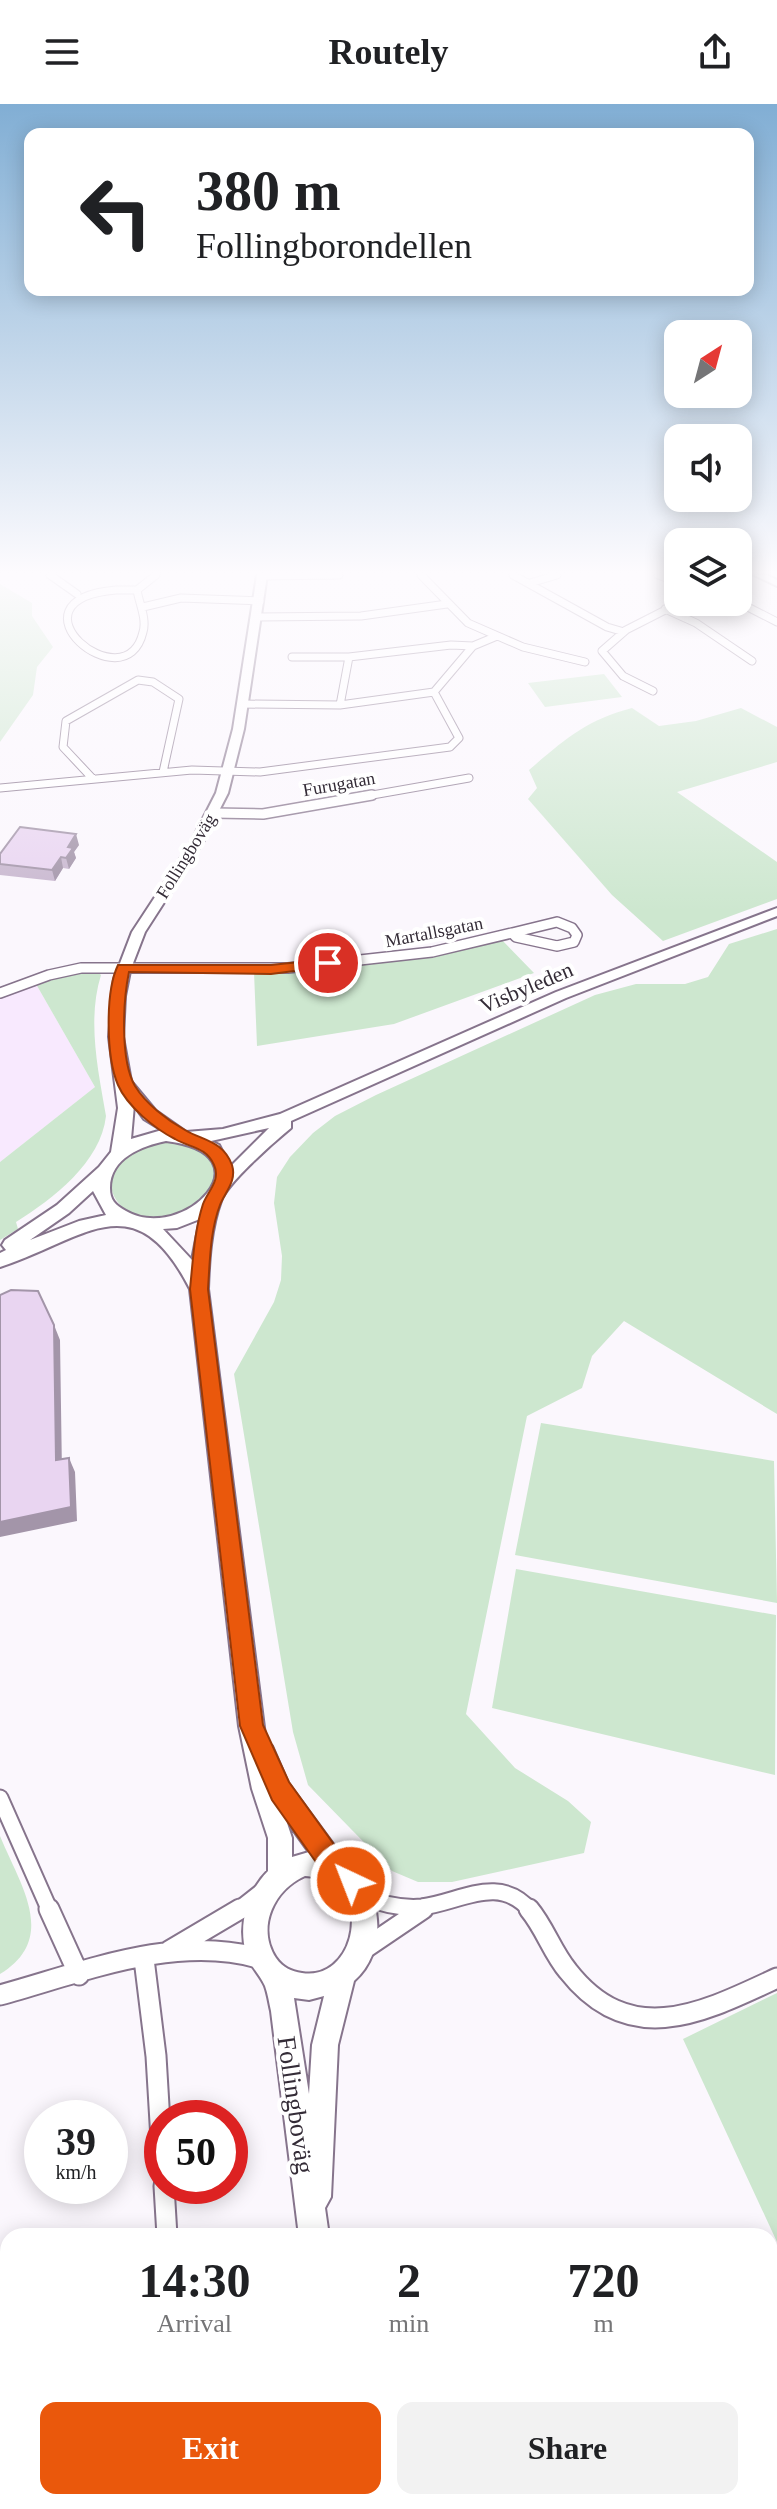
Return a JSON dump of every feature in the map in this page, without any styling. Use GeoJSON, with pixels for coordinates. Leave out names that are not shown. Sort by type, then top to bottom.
{"type":"FeatureCollection","features":[{"type":"Feature","properties":{"kind":"main road","name":"Follingboväg"},"geometry":{"type":"LineString","coordinates":[[119,1151],[128,1119],[126,1085],[116,1037],[123,968],[145,921],[214,813],[231,772],[246,687]]}},
{"type":"Feature","properties":{"kind":"main road","name":"Visbyleden"},"geometry":{"type":"LineString","coordinates":[[185,1136],[241,1133],[297,1115],[420,1056],[532,1008],[777,912]]}},
{"type":"Feature","properties":{"kind":"main road","name":"Follingboväg"},"geometry":{"type":"LineString","coordinates":[[126,1085],[150,1115],[185,1136]]}},
{"type":"Feature","properties":{"kind":"main road","name":"Visbyleden"},"geometry":{"type":"LineString","coordinates":[[223,1186],[255,1149],[297,1115]]}},
{"type":"Feature","properties":{"kind":"main road"},"geometry":{"type":"LineString","coordinates":[[0,1252],[50,1219],[103,1172],[119,1151],[144,1138],[185,1136],[210,1146],[219,1156],[225,1173],[223,1186],[200,1212],[177,1221],[143,1223],[125,1218],[110,1207],[103,1198],[100,1182],[103,1172]]}},
{"type":"Feature","properties":{"kind":"main road"},"geometry":{"type":"LineString","coordinates":[[212,1202],[201,1251],[199,1289],[251,1726],[264,1789],[280,1838],[274,1881],[256,1911],[255,1928],[269,1968],[304,1987],[320,1986],[342,1975],[360,1952],[366,1928],[360,1896],[351,1881],[337,1870],[280,1791],[251,1726]]}},
{"type":"Feature","properties":{"kind":"main road"},"geometry":{"type":"LineString","coordinates":[[0,1260],[85,1225],[125,1218]]}},
{"type":"Feature","properties":{"kind":"main road"},"geometry":{"type":"LineString","coordinates":[[143,1223],[166,1239],[183,1257],[199,1289]]}},
{"type":"Feature","properties":{"kind":"main road"},"geometry":{"type":"LineString","coordinates":[[274,1881],[299,1865],[312,1863],[337,1870]]}},
{"type":"Feature","properties":{"kind":"main road","name":"Follingboväg"},"geometry":{"type":"LineString","coordinates":[[269,1968],[284,2011],[314,2228]]}},
{"type":"Feature","properties":{"kind":"main road","name":"Follingboväg"},"geometry":{"type":"LineString","coordinates":[[315,2228],[325,2045],[342,1975]]}},
{"type":"Feature","properties":{"kind":"street"},"geometry":{"type":"LineString","coordinates":[[93,779],[63,747],[65,725],[70,718],[125,687]]}},
{"type":"Feature","properties":{"kind":"street"},"geometry":{"type":"LineString","coordinates":[[161,687],[179,699],[163,772]]}},
{"type":"Feature","properties":{"kind":"street"},"geometry":{"type":"LineString","coordinates":[[340,705],[343,687]]}},
{"type":"Feature","properties":{"kind":"street"},"geometry":{"type":"LineString","coordinates":[[243,704],[340,705],[434,692],[438,687]]}},
{"type":"Feature","properties":{"kind":"street"},"geometry":{"type":"LineString","coordinates":[[642,687],[653,691]]}},
{"type":"Feature","properties":{"kind":"street"},"geometry":{"type":"LineString","coordinates":[[0,788],[192,770],[260,772],[452,747],[459,738],[434,692]]}},
{"type":"Feature","properties":{"kind":"street","name":"Furugatan"},"geometry":{"type":"LineString","coordinates":[[214,813],[263,814],[469,778]]}},
{"type":"Feature","properties":{"kind":"street","name":"Martallsgatan"},"geometry":{"type":"LineString","coordinates":[[0,993],[65,970],[288,968],[432,952],[511,932],[557,922],[572,928],[577,935],[574,942],[557,946],[516,937],[511,932]]}},
{"type":"Feature","properties":{"kind":"street"},"geometry":{"type":"LineString","coordinates":[[0,1798],[79,1975]]}},
{"type":"Feature","properties":{"kind":"street"},"geometry":{"type":"LineString","coordinates":[[0,1995],[166,1952],[240,1909],[274,1881]]}},
{"type":"Feature","properties":{"kind":"street"},"geometry":{"type":"LineString","coordinates":[[360,1896],[399,1908],[428,1906],[481,1890],[507,1893],[532,1912],[577,1984],[604,2004],[639,2017],[666,2019],[746,1993],[777,1978]]}},
{"type":"Feature","properties":{"kind":"street"},"geometry":{"type":"LineString","coordinates":[[360,1952],[428,1906]]}},
{"type":"Feature","properties":{"kind":"street"},"geometry":{"type":"LineString","coordinates":[[166,1952],[237,1950],[269,1968]]}},
{"type":"Feature","properties":{"kind":"street"},"geometry":{"type":"LineString","coordinates":[[144,1959],[159,2100]]}},
{"type":"Feature","properties":{"kind":"street"},"geometry":{"type":"LineString","coordinates":[[165,2204],[167,2228]]}},
{"type":"Feature","properties":{"kind":"shaded area"},"geometry":{"type":"Polygon","coordinates":[[[36,984],[95,1087],[0,1162],[0,998],[36,984]]]}},
{"type":"Feature","properties":{"kind":"green space"},"geometry":{"type":"Polygon","coordinates":[[[0,687],[34,687],[33,695],[0,742],[0,687]]]}},
{"type":"Feature","properties":{"kind":"green space"},"geometry":{"type":"Polygon","coordinates":[[[531,687],[614,687],[622,697],[545,707],[531,687]]]}},
{"type":"Feature","properties":{"kind":"green space"},"geometry":{"type":"Polygon","coordinates":[[[632,708],[659,726],[696,721],[741,708],[777,727],[777,762],[677,792],[777,862],[777,899],[663,941],[612,895],[528,799],[537,788],[529,770],[588,725],[632,708]]]}},
{"type":"Feature","properties":{"kind":"green space"},"geometry":{"type":"Polygon","coordinates":[[[777,929],[777,1414],[624,1321],[592,1356],[582,1388],[527,1416],[466,1714],[515,1768],[568,1801],[591,1822],[584,1853],[452,1882],[418,1882],[392,1871],[308,1785],[293,1732],[234,1374],[274,1302],[281,1280],[282,1256],[274,1203],[277,1177],[290,1157],[313,1133],[335,1116],[376,1095],[595,995],[636,984],[685,984],[708,977],[729,944],[777,929]]]}},
{"type":"Feature","properties":{"kind":"green space"},"geometry":{"type":"Polygon","coordinates":[[[500,938],[534,973],[394,1024],[257,1046],[254,972],[437,954],[500,938]]]}},
{"type":"Feature","properties":{"kind":"green space"},"geometry":{"type":"Polygon","coordinates":[[[76,971],[98,972],[101,975],[94,1027],[106,1116],[102,1133],[95,1149],[73,1178],[16,1222],[18,1229],[0,1240],[0,1162],[95,1087],[36,984],[76,971]]]}},
{"type":"Feature","properties":{"kind":"green space"},"geometry":{"type":"Polygon","coordinates":[[[171,1140],[194,1146],[210,1160],[217,1174],[209,1195],[197,1205],[163,1218],[141,1217],[124,1209],[114,1195],[111,1179],[118,1163],[138,1149],[171,1140]]]}},
{"type":"Feature","properties":{"kind":"green space"},"geometry":{"type":"Polygon","coordinates":[[[541,1423],[774,1461],[777,1603],[515,1555],[541,1423]]]}},
{"type":"Feature","properties":{"kind":"green space"},"geometry":{"type":"Polygon","coordinates":[[[516,1569],[776,1615],[775,1775],[492,1708],[516,1569]]]}},
{"type":"Feature","properties":{"kind":"green space"},"geometry":{"type":"Polygon","coordinates":[[[0,1836],[24,1892],[31,1927],[28,1944],[18,1960],[0,1974],[0,1836]]]}},
{"type":"Feature","properties":{"kind":"green space"},"geometry":{"type":"Polygon","coordinates":[[[777,1993],[777,2228],[771,2228],[683,2039],[777,1993]]]}},
{"type":"Feature","properties":{"kind":"building"},"geometry":{"type":"Polygon","coordinates":[[[20,827],[76,834],[68,847],[73,848],[66,858],[61,857],[52,870],[0,864],[0,854],[20,827]]]}},
{"type":"Feature","properties":{"kind":"building"},"geometry":{"type":"Polygon","coordinates":[[[11,1290],[38,1291],[54,1325],[56,1460],[69,1458],[71,1507],[0,1522],[0,1295],[11,1290]]]}},
{"type":"Feature","properties":{"kind":"route"},"geometry":{"type":"LineString","coordinates":[[328,963],[271,969],[123,968],[116,1037],[126,1085],[142,1106],[159,1122],[180,1135],[210,1146],[224,1167],[223,1186],[212,1202],[204,1236],[199,1289],[251,1726],[280,1791],[337,1870],[351,1881]]}}]}
